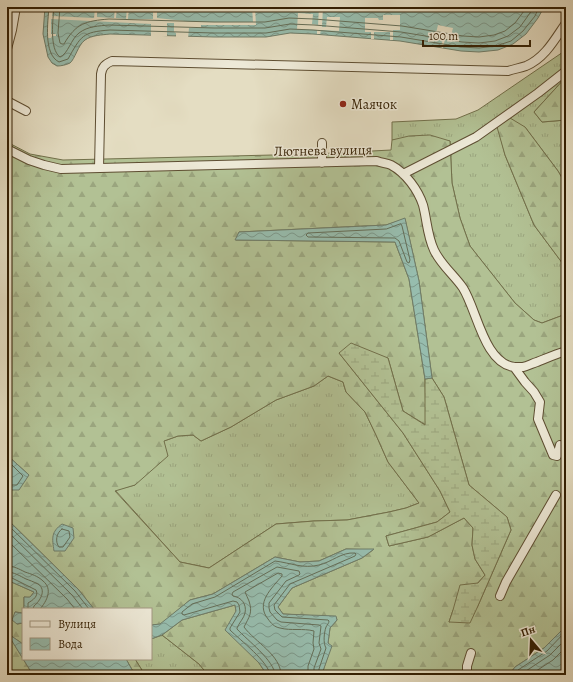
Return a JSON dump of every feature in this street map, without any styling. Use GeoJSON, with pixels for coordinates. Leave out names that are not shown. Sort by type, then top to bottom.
{"type":"FeatureCollection","features":[{"type":"Feature","properties":{"kind":"street"},"geometry":{"type":"LineString","coordinates":[[7,50],[16,7]]}},
{"type":"Feature","properties":{"kind":"street"},"geometry":{"type":"LineString","coordinates":[[99,168],[101,74],[104,66],[112,61],[508,71],[526,66],[539,59],[548,50],[566,23]]}},
{"type":"Feature","properties":{"kind":"street"},"geometry":{"type":"LineString","coordinates":[[403,174],[476,137],[566,71]]}},
{"type":"Feature","properties":{"kind":"street"},"geometry":{"type":"LineString","coordinates":[[7,101],[26,111]]}},
{"type":"Feature","properties":{"kind":"street"},"geometry":{"type":"LineString","coordinates":[[322,144],[322,163]]}},
{"type":"Feature","properties":{"kind":"street","name":"Лютнева вулиця"},"geometry":{"type":"LineString","coordinates":[[7,149],[29,160],[61,169],[377,162],[391,165],[411,182],[423,205],[433,249],[438,259],[463,288],[492,353],[506,365],[514,367]]}},
{"type":"Feature","properties":{"kind":"street"},"geometry":{"type":"LineString","coordinates":[[514,367],[523,367],[566,351]]}},
{"type":"Feature","properties":{"kind":"street"},"geometry":{"type":"LineString","coordinates":[[514,367],[540,402],[538,419],[553,455],[557,456],[560,445]]}},
{"type":"Feature","properties":{"kind":"street"},"geometry":{"type":"LineString","coordinates":[[500,596],[506,582],[556,495]]}},
{"type":"Feature","properties":{"kind":"street"},"geometry":{"type":"LineString","coordinates":[[467,675],[467,666],[471,652]]}},
{"type":"Feature","properties":{"kind":"green space"},"geometry":{"type":"Polygon","coordinates":[[[566,50],[566,77],[534,112],[542,122],[566,120],[566,185],[558,171],[525,127],[498,127],[505,155],[534,225],[566,268],[566,314],[542,323],[534,320],[515,303],[470,246],[460,218],[452,183],[450,141],[392,140],[392,122],[456,119],[478,110],[566,50]]]}},
{"type":"Feature","properties":{"kind":"green space"},"geometry":{"type":"Polygon","coordinates":[[[566,77],[566,120],[542,122],[534,112],[566,77]]]}},
{"type":"Feature","properties":{"kind":"green space"},"geometry":{"type":"Polygon","coordinates":[[[510,118],[525,127],[558,171],[566,185],[566,268],[534,225],[505,155],[497,127],[510,118]]]}},
{"type":"Feature","properties":{"kind":"green space"},"geometry":{"type":"Polygon","coordinates":[[[430,135],[450,141],[452,183],[460,218],[470,246],[515,303],[534,320],[542,323],[566,314],[566,623],[562,630],[544,648],[515,667],[509,675],[323,675],[331,646],[328,643],[330,628],[337,620],[336,617],[283,614],[278,607],[292,588],[362,558],[373,550],[346,549],[319,561],[300,562],[275,557],[213,594],[190,600],[160,625],[152,625],[152,608],[93,608],[78,589],[7,519],[7,480],[9,490],[29,475],[7,455],[7,142],[30,154],[63,160],[315,154],[391,150],[392,140],[409,136],[430,135]],[[405,219],[386,225],[239,232],[236,240],[395,242],[409,279],[425,379],[426,425],[403,411],[388,358],[339,353],[403,433],[440,491],[450,512],[437,522],[386,536],[389,546],[428,537],[464,518],[473,528],[472,545],[475,559],[485,575],[453,610],[449,622],[477,608],[511,530],[507,517],[469,485],[444,397],[432,378],[419,281],[405,219]],[[328,376],[314,386],[276,400],[231,427],[201,441],[193,435],[178,436],[164,441],[168,456],[135,485],[115,491],[180,562],[209,568],[276,524],[347,520],[406,508],[419,503],[388,462],[365,412],[346,392],[343,382],[328,376]]]}},
{"type":"Feature","properties":{"kind":"green space"},"geometry":{"type":"Polygon","coordinates":[[[351,343],[388,358],[403,411],[425,425],[425,379],[432,378],[444,397],[469,485],[507,517],[511,530],[470,623],[449,622],[460,585],[478,583],[485,575],[475,559],[472,545],[473,528],[464,518],[428,537],[389,546],[386,536],[437,522],[450,512],[440,491],[403,433],[339,353],[351,343]]]}},
{"type":"Feature","properties":{"kind":"green space"},"geometry":{"type":"Polygon","coordinates":[[[328,376],[343,382],[346,392],[365,412],[388,462],[419,503],[406,508],[347,520],[276,524],[209,568],[180,562],[115,490],[135,485],[164,441],[178,436],[193,435],[201,441],[231,427],[276,400],[314,386],[328,376]]]}},
{"type":"Feature","properties":{"kind":"green space"},"geometry":{"type":"Polygon","coordinates":[[[7,580],[34,592],[30,598],[24,597],[24,608],[22,608],[22,613],[15,612],[17,624],[22,623],[22,643],[8,634],[22,657],[22,660],[24,660],[33,675],[7,675],[7,580]]]}},
{"type":"Feature","properties":{"kind":"green space"},"geometry":{"type":"Polygon","coordinates":[[[235,605],[236,611],[259,663],[267,675],[208,675],[199,664],[162,635],[182,620],[235,605]]]}},
{"type":"Feature","properties":{"kind":"green space"},"geometry":{"type":"Polygon","coordinates":[[[162,635],[199,664],[208,675],[145,675],[136,660],[152,660],[152,639],[162,635]]]}},
{"type":"Feature","properties":{"kind":"green space"},"geometry":{"type":"Polygon","coordinates":[[[127,660],[136,660],[145,675],[135,675],[127,660]]]}},
{"type":"Feature","properties":{"kind":"water"},"geometry":{"type":"Polygon","coordinates":[[[45,7],[544,7],[526,34],[513,44],[498,50],[479,52],[461,51],[400,41],[290,33],[266,37],[110,34],[88,38],[80,45],[70,63],[57,66],[52,63],[48,57],[43,34],[45,7]]]}},
{"type":"Feature","properties":{"kind":"water"},"geometry":{"type":"Polygon","coordinates":[[[405,218],[419,281],[432,378],[425,379],[409,279],[395,242],[235,240],[239,232],[386,225],[405,218]]]}},
{"type":"Feature","properties":{"kind":"water"},"geometry":{"type":"Polygon","coordinates":[[[7,455],[29,475],[19,490],[9,490],[7,480],[7,455]]]}},
{"type":"Feature","properties":{"kind":"water"},"geometry":{"type":"Polygon","coordinates":[[[7,519],[78,589],[93,608],[24,608],[24,597],[30,597],[34,592],[7,580],[7,519]]]}},
{"type":"Feature","properties":{"kind":"water"},"geometry":{"type":"Polygon","coordinates":[[[62,524],[73,528],[74,538],[65,551],[54,551],[53,536],[58,527],[62,524]]]}},
{"type":"Feature","properties":{"kind":"water"},"geometry":{"type":"Polygon","coordinates":[[[346,549],[374,549],[362,558],[292,588],[278,607],[283,614],[336,616],[337,620],[330,628],[328,643],[332,646],[323,675],[267,675],[259,663],[225,630],[236,611],[235,605],[182,620],[162,635],[152,639],[152,625],[160,624],[190,600],[213,594],[275,557],[300,562],[319,561],[346,549]]]}},
{"type":"Feature","properties":{"kind":"water"},"geometry":{"type":"Polygon","coordinates":[[[15,612],[22,613],[22,623],[17,624],[12,620],[15,612]]]}},
{"type":"Feature","properties":{"kind":"water"},"geometry":{"type":"Polygon","coordinates":[[[566,623],[566,675],[509,675],[515,667],[544,648],[562,630],[566,623]]]}},
{"type":"Feature","properties":{"kind":"water"},"geometry":{"type":"Polygon","coordinates":[[[7,633],[22,643],[22,657],[7,633]]]}},
{"type":"Feature","properties":{"kind":"water"},"geometry":{"type":"Polygon","coordinates":[[[24,660],[127,660],[135,675],[33,675],[24,660]]]}},
{"type":"Feature","properties":{"kind":"pier"},"geometry":{"type":"Polygon","coordinates":[[[50,7],[58,9],[57,11],[53,10],[52,16],[94,18],[95,7],[97,7],[97,17],[114,18],[115,7],[117,7],[116,18],[126,19],[127,7],[129,7],[128,19],[153,19],[153,7],[157,7],[166,8],[166,11],[157,11],[157,18],[194,22],[253,22],[252,7],[255,7],[256,25],[201,25],[201,28],[189,28],[188,39],[176,38],[174,23],[167,23],[167,36],[151,36],[151,24],[51,19],[51,34],[56,34],[56,36],[48,38],[48,18],[50,7]]]}},
{"type":"Feature","properties":{"kind":"pier"},"geometry":{"type":"Polygon","coordinates":[[[319,7],[323,7],[322,27],[326,27],[327,17],[340,17],[339,31],[321,30],[320,34],[317,34],[317,30],[297,29],[298,13],[313,14],[312,24],[318,25],[319,7]]]}},
{"type":"Feature","properties":{"kind":"pier"},"geometry":{"type":"Polygon","coordinates":[[[383,15],[400,15],[400,30],[393,30],[393,40],[390,40],[390,32],[374,32],[374,39],[371,39],[371,32],[365,32],[365,18],[378,18],[379,20],[383,20],[383,15]]]}},
{"type":"Feature","properties":{"kind":"pier"},"geometry":{"type":"Polygon","coordinates":[[[438,25],[453,28],[450,40],[445,39],[443,48],[441,47],[443,39],[435,37],[438,25]]]}},
{"type":"Feature","properties":{"kind":"place","name":"Маячок"},"geometry":{"type":"Point","coordinates":[343,104]}}]}
